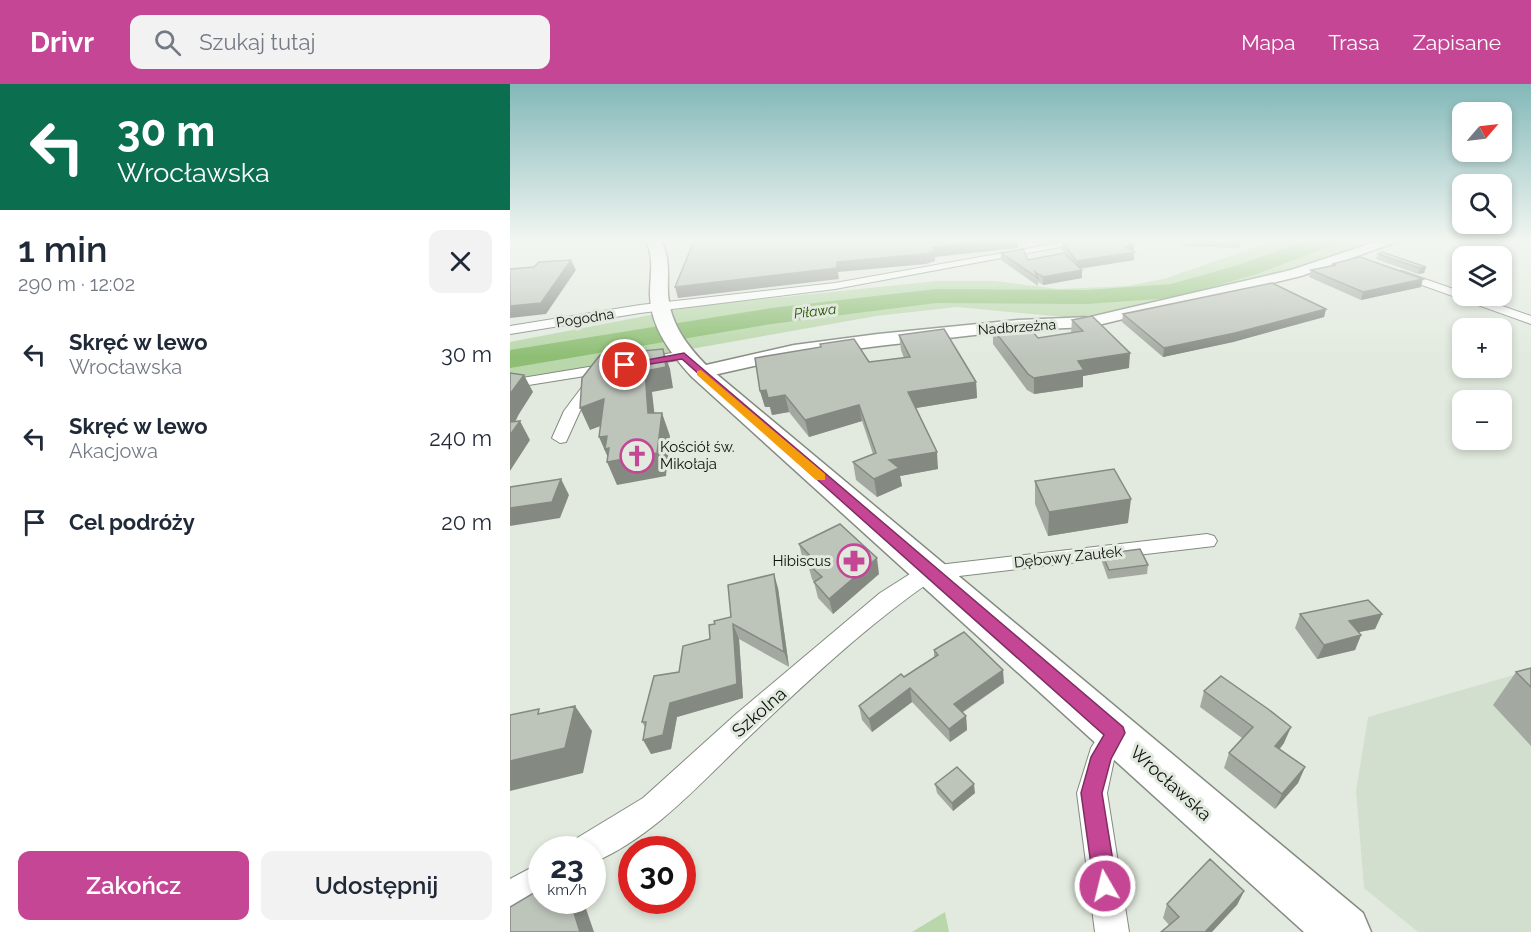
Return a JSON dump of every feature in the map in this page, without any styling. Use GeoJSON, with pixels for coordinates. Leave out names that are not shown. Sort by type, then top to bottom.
{"type":"FeatureCollection","features":[{"type":"Feature","properties":{"kind":"main road"},"geometry":{"type":"LineString","coordinates":[[661,279],[662,310],[688,360]]}},
{"type":"Feature","properties":{"kind":"main road","name":"Wrocławska"},"geometry":{"type":"LineString","coordinates":[[688,360],[1116,733],[1204,813],[1344,932]]}},
{"type":"Feature","properties":{"kind":"street","name":"Pogodna"},"geometry":{"type":"LineString","coordinates":[[510,330],[877,279]]}},
{"type":"Feature","properties":{"kind":"street","name":"Nadbrzeżna"},"geometry":{"type":"LineString","coordinates":[[688,360],[794,351],[1007,326],[1089,322],[1274,279]]}},
{"type":"Feature","properties":{"kind":"street"},"geometry":{"type":"LineString","coordinates":[[1415,279],[1531,320]]}},
{"type":"Feature","properties":{"kind":"street"},"geometry":{"type":"LineString","coordinates":[[510,384],[603,369],[688,360]]}},
{"type":"Feature","properties":{"kind":"street"},"geometry":{"type":"LineString","coordinates":[[560,438],[572,411],[603,369]]}},
{"type":"Feature","properties":{"kind":"street","name":"Dębowy Zaułek"},"geometry":{"type":"LineString","coordinates":[[929,572],[1207,542]]}},
{"type":"Feature","properties":{"kind":"street","name":"Szkolna"},"geometry":{"type":"LineString","coordinates":[[606,838],[654,808],[745,723],[888,599],[929,572]]}},
{"type":"Feature","properties":{"kind":"street"},"geometry":{"type":"LineString","coordinates":[[1112,932],[1092,793],[1101,757],[1116,733]]}},
{"type":"Feature","properties":{"kind":"street"},"geometry":{"type":"LineString","coordinates":[[510,898],[528,887]]}},
{"type":"Feature","properties":{"kind":"shaded area"},"geometry":{"type":"Polygon","coordinates":[[[1531,670],[1531,932],[1418,932],[1364,888],[1356,791],[1368,717],[1531,670]]]}},
{"type":"Feature","properties":{"kind":"green space"},"geometry":{"type":"Polygon","coordinates":[[[1164,279],[1257,279],[1218,289],[1075,318],[957,307],[876,316],[510,381],[510,342],[697,306],[936,281],[995,281],[1059,289],[1127,286],[1164,279]]]}},
{"type":"Feature","properties":{"kind":"green space"},"geometry":{"type":"Polygon","coordinates":[[[945,912],[949,932],[912,932],[945,912]]]}},
{"type":"Feature","properties":{"kind":"building"},"geometry":{"type":"Polygon","coordinates":[[[510,279],[558,279],[541,303],[510,306],[510,279]]]}},
{"type":"Feature","properties":{"kind":"building"},"geometry":{"type":"Polygon","coordinates":[[[678,279],[747,279],[675,287],[678,279]]]}},
{"type":"Feature","properties":{"kind":"building"},"geometry":{"type":"Polygon","coordinates":[[[1331,279],[1423,279],[1363,292],[1331,279]]]}},
{"type":"Feature","properties":{"kind":"building"},"geometry":{"type":"Polygon","coordinates":[[[1272,283],[1326,309],[1235,333],[1164,348],[1123,314],[1272,283]]]}},
{"type":"Feature","properties":{"kind":"building"},"geometry":{"type":"Polygon","coordinates":[[[1092,316],[1130,353],[1078,361],[1084,370],[1034,378],[1028,374],[993,329],[1026,324],[1038,338],[1083,331],[1072,320],[1092,316]]]}},
{"type":"Feature","properties":{"kind":"building"},"geometry":{"type":"Polygon","coordinates":[[[944,329],[976,382],[908,392],[937,452],[889,460],[899,468],[874,479],[853,462],[876,453],[859,405],[805,420],[785,395],[768,398],[766,390],[760,391],[755,358],[854,339],[869,362],[910,357],[899,335],[944,329]]]}},
{"type":"Feature","properties":{"kind":"building"},"geometry":{"type":"Polygon","coordinates":[[[663,349],[666,367],[645,371],[648,413],[662,413],[657,453],[607,462],[609,448],[605,449],[607,436],[599,437],[604,399],[580,408],[582,378],[600,355],[663,349]]]}},
{"type":"Feature","properties":{"kind":"building"},"geometry":{"type":"Polygon","coordinates":[[[510,373],[524,375],[510,394],[510,373]]]}},
{"type":"Feature","properties":{"kind":"building"},"geometry":{"type":"Polygon","coordinates":[[[520,421],[510,435],[510,422],[520,421]]]}},
{"type":"Feature","properties":{"kind":"building"},"geometry":{"type":"Polygon","coordinates":[[[1114,469],[1131,499],[1049,512],[1035,481],[1114,469]]]}},
{"type":"Feature","properties":{"kind":"building"},"geometry":{"type":"Polygon","coordinates":[[[561,479],[552,502],[510,508],[510,487],[561,479]]]}},
{"type":"Feature","properties":{"kind":"building"},"geometry":{"type":"Polygon","coordinates":[[[840,524],[877,558],[829,599],[814,582],[822,577],[808,564],[816,562],[799,544],[840,524]]]}},
{"type":"Feature","properties":{"kind":"building"},"geometry":{"type":"Polygon","coordinates":[[[1140,549],[1148,565],[1109,570],[1102,554],[1140,549]]]}},
{"type":"Feature","properties":{"kind":"building"},"geometry":{"type":"Polygon","coordinates":[[[774,574],[784,652],[733,624],[737,684],[670,703],[663,735],[643,740],[646,722],[642,722],[654,676],[679,672],[683,646],[710,639],[709,625],[715,624],[714,621],[731,617],[728,585],[774,574]]]}},
{"type":"Feature","properties":{"kind":"building"},"geometry":{"type":"Polygon","coordinates":[[[1368,600],[1382,614],[1349,621],[1361,635],[1324,645],[1300,614],[1368,600]]]}},
{"type":"Feature","properties":{"kind":"building"},"geometry":{"type":"Polygon","coordinates":[[[964,632],[1003,670],[954,704],[966,716],[949,729],[910,688],[869,719],[859,706],[901,674],[904,677],[938,655],[934,650],[964,632]]]}},
{"type":"Feature","properties":{"kind":"building"},"geometry":{"type":"Polygon","coordinates":[[[1531,668],[1531,687],[1516,672],[1531,668]]]}},
{"type":"Feature","properties":{"kind":"building"},"geometry":{"type":"Polygon","coordinates":[[[1221,676],[1291,727],[1275,746],[1305,767],[1282,794],[1229,753],[1253,727],[1204,691],[1221,676]]]}},
{"type":"Feature","properties":{"kind":"building"},"geometry":{"type":"Polygon","coordinates":[[[575,706],[565,748],[510,761],[510,715],[539,709],[538,714],[575,706]]]}},
{"type":"Feature","properties":{"kind":"building"},"geometry":{"type":"Polygon","coordinates":[[[957,767],[974,784],[952,803],[935,784],[957,767]]]}},
{"type":"Feature","properties":{"kind":"building"},"geometry":{"type":"Polygon","coordinates":[[[1210,859],[1244,891],[1205,932],[1161,932],[1179,917],[1167,904],[1210,859]]]}},
{"type":"Feature","properties":{"kind":"building"},"geometry":{"type":"Polygon","coordinates":[[[528,896],[528,914],[574,914],[580,932],[510,932],[510,907],[528,896]]]}},
{"type":"Feature","properties":{"kind":"waterway","name":"Piława"},"geometry":{"type":"LineString","coordinates":[[510,359],[771,316],[936,296],[1087,297],[1172,291],[1216,279]]}},
{"type":"Feature","properties":{"kind":"slow traffic"},"geometry":{"type":"LineString","coordinates":[[701,373],[820,477]]}},
{"type":"Feature","properties":{"kind":"place","name":"Kościół św. Mikołaja"},"geometry":{"type":"Point","coordinates":[637,456]}},
{"type":"Feature","properties":{"kind":"place","name":"Hibiscus"},"geometry":{"type":"Point","coordinates":[854,561]}},
{"type":"Feature","properties":{"kind":"route"},"geometry":{"type":"LineString","coordinates":[[625,365],[684,356],[1116,733],[1101,757],[1092,793],[1105,886]]}}]}
